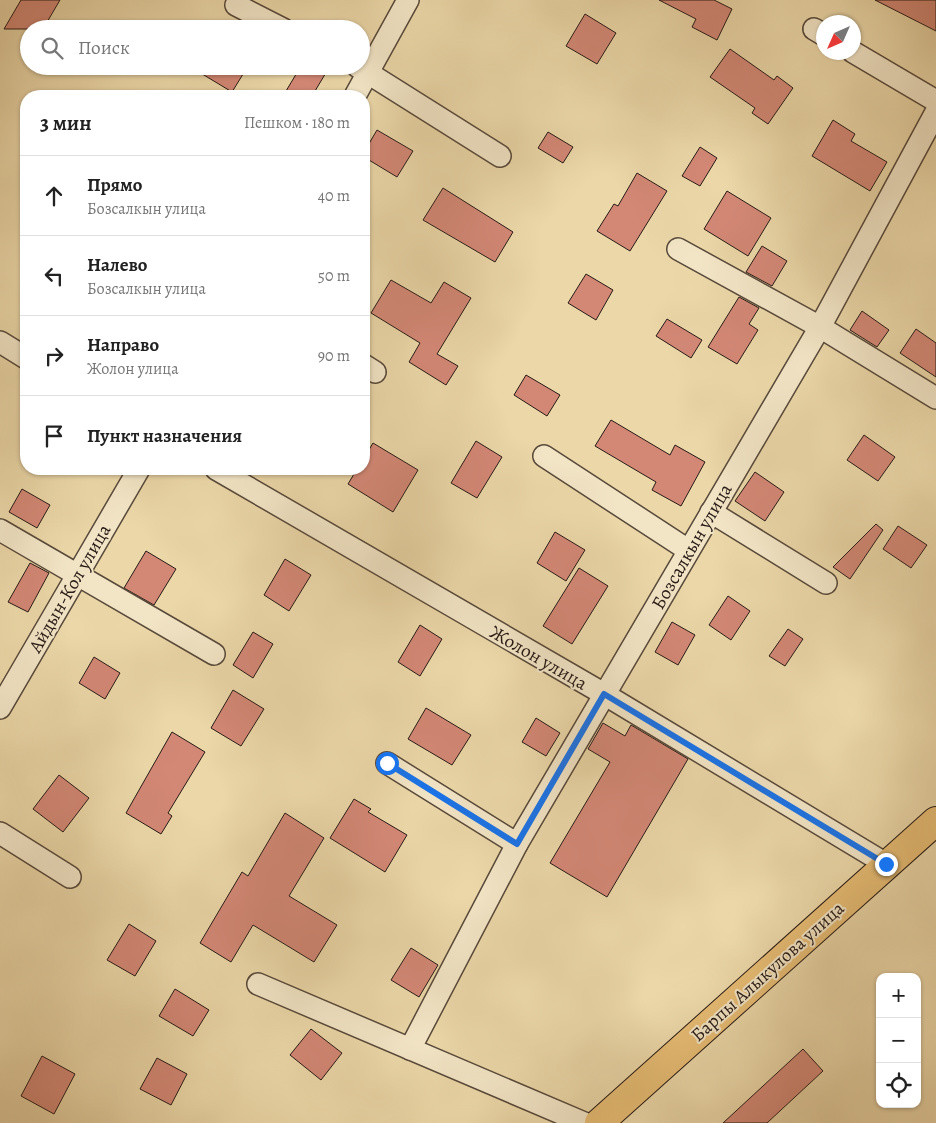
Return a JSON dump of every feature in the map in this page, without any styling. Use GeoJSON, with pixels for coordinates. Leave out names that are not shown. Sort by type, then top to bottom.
{"type":"FeatureCollection","features":[{"type":"Feature","properties":{"kind":"main road","name":"Барпы Алыкулова улица"},"geometry":{"type":"LineString","coordinates":[[599,1123],[936,820]]}},
{"type":"Feature","properties":{"kind":"street"},"geometry":{"type":"LineString","coordinates":[[370,58],[408,0]]}},
{"type":"Feature","properties":{"kind":"street"},"geometry":{"type":"LineString","coordinates":[[236,5],[265,20]]}},
{"type":"Feature","properties":{"kind":"street"},"geometry":{"type":"LineString","coordinates":[[861,57],[936,102]]}},
{"type":"Feature","properties":{"kind":"street"},"geometry":{"type":"LineString","coordinates":[[370,73],[500,156]]}},
{"type":"Feature","properties":{"kind":"street"},"geometry":{"type":"LineString","coordinates":[[357,90],[361,75]]}},
{"type":"Feature","properties":{"kind":"street","name":"Бозсалкын улица"},"geometry":{"type":"LineString","coordinates":[[410,1049],[517,844],[820,326],[936,112]]}},
{"type":"Feature","properties":{"kind":"street"},"geometry":{"type":"LineString","coordinates":[[678,248],[820,326],[936,398]]}},
{"type":"Feature","properties":{"kind":"street"},"geometry":{"type":"LineString","coordinates":[[0,342],[20,354]]}},
{"type":"Feature","properties":{"kind":"street"},"geometry":{"type":"LineString","coordinates":[[544,456],[688,550]]}},
{"type":"Feature","properties":{"kind":"street","name":"Айдын-Кол улица"},"geometry":{"type":"LineString","coordinates":[[0,708],[136,475]]}},
{"type":"Feature","properties":{"kind":"street","name":"Жолон улица"},"geometry":{"type":"LineString","coordinates":[[226,475],[604,694],[886,864]]}},
{"type":"Feature","properties":{"kind":"street"},"geometry":{"type":"LineString","coordinates":[[711,512],[826,582]]}},
{"type":"Feature","properties":{"kind":"street"},"geometry":{"type":"LineString","coordinates":[[0,530],[214,654]]}},
{"type":"Feature","properties":{"kind":"street"},"geometry":{"type":"LineString","coordinates":[[387,763],[517,844]]}},
{"type":"Feature","properties":{"kind":"street"},"geometry":{"type":"LineString","coordinates":[[0,833],[70,878]]}},
{"type":"Feature","properties":{"kind":"street"},"geometry":{"type":"LineString","coordinates":[[258,984],[584,1123]]}},
{"type":"Feature","properties":{"kind":"building"},"geometry":{"type":"Polygon","coordinates":[[[21,0],[60,0],[48,20],[20,20],[20,29],[4,29],[21,0]]]}},
{"type":"Feature","properties":{"kind":"building"},"geometry":{"type":"Polygon","coordinates":[[[659,0],[714,0],[732,9],[717,40],[692,27],[696,19],[659,0]]]}},
{"type":"Feature","properties":{"kind":"building"},"geometry":{"type":"Polygon","coordinates":[[[875,0],[936,0],[936,31],[875,0]]]}},
{"type":"Feature","properties":{"kind":"building"},"geometry":{"type":"Polygon","coordinates":[[[585,14],[616,33],[597,64],[566,46],[585,14]]]}},
{"type":"Feature","properties":{"kind":"building"},"geometry":{"type":"Polygon","coordinates":[[[730,49],[774,80],[777,76],[793,88],[768,124],[752,113],[755,108],[710,77],[730,49]]]}},
{"type":"Feature","properties":{"kind":"building"},"geometry":{"type":"Polygon","coordinates":[[[204,75],[242,75],[233,90],[229,90],[204,75]]]}},
{"type":"Feature","properties":{"kind":"building"},"geometry":{"type":"Polygon","coordinates":[[[296,75],[325,75],[316,90],[287,90],[296,75]]]}},
{"type":"Feature","properties":{"kind":"building"},"geometry":{"type":"Polygon","coordinates":[[[833,120],[855,134],[851,141],[887,162],[870,191],[812,156],[833,120]]]}},
{"type":"Feature","properties":{"kind":"building"},"geometry":{"type":"Polygon","coordinates":[[[377,130],[413,151],[397,177],[370,161],[370,142],[377,130]]]}},
{"type":"Feature","properties":{"kind":"building"},"geometry":{"type":"Polygon","coordinates":[[[548,132],[573,147],[563,163],[538,148],[548,132]]]}},
{"type":"Feature","properties":{"kind":"building"},"geometry":{"type":"Polygon","coordinates":[[[700,147],[717,158],[700,186],[682,176],[700,147]]]}},
{"type":"Feature","properties":{"kind":"building"},"geometry":{"type":"Polygon","coordinates":[[[637,173],[667,191],[630,251],[597,231],[614,204],[618,206],[637,173]]]}},
{"type":"Feature","properties":{"kind":"building"},"geometry":{"type":"Polygon","coordinates":[[[443,188],[513,232],[495,262],[423,220],[443,188]]]}},
{"type":"Feature","properties":{"kind":"building"},"geometry":{"type":"Polygon","coordinates":[[[727,191],[771,218],[748,256],[704,229],[727,191]]]}},
{"type":"Feature","properties":{"kind":"building"},"geometry":{"type":"Polygon","coordinates":[[[762,246],[787,261],[772,286],[746,272],[762,246]]]}},
{"type":"Feature","properties":{"kind":"building"},"geometry":{"type":"Polygon","coordinates":[[[586,274],[613,290],[596,320],[568,303],[586,274]]]}},
{"type":"Feature","properties":{"kind":"building"},"geometry":{"type":"Polygon","coordinates":[[[391,280],[431,303],[444,282],[471,298],[437,354],[458,366],[446,385],[409,362],[420,343],[371,313],[391,280]]]}},
{"type":"Feature","properties":{"kind":"building"},"geometry":{"type":"Polygon","coordinates":[[[739,297],[759,308],[749,324],[758,330],[737,364],[708,347],[739,297]]]}},
{"type":"Feature","properties":{"kind":"building"},"geometry":{"type":"Polygon","coordinates":[[[862,311],[889,330],[877,347],[850,330],[862,311]]]}},
{"type":"Feature","properties":{"kind":"building"},"geometry":{"type":"Polygon","coordinates":[[[667,319],[702,340],[691,358],[656,336],[667,319]]]}},
{"type":"Feature","properties":{"kind":"building"},"geometry":{"type":"Polygon","coordinates":[[[916,329],[936,343],[936,377],[900,353],[916,329]]]}},
{"type":"Feature","properties":{"kind":"building"},"geometry":{"type":"Polygon","coordinates":[[[526,375],[560,395],[547,416],[514,395],[526,375]]]}},
{"type":"Feature","properties":{"kind":"building"},"geometry":{"type":"Polygon","coordinates":[[[611,420],[670,455],[675,445],[705,462],[681,506],[652,490],[656,482],[595,446],[611,420]]]}},
{"type":"Feature","properties":{"kind":"building"},"geometry":{"type":"Polygon","coordinates":[[[864,435],[895,457],[878,481],[847,460],[864,435]]]}},
{"type":"Feature","properties":{"kind":"building"},"geometry":{"type":"Polygon","coordinates":[[[476,441],[502,457],[477,498],[451,483],[476,441]]]}},
{"type":"Feature","properties":{"kind":"building"},"geometry":{"type":"Polygon","coordinates":[[[373,443],[418,470],[393,512],[348,484],[353,475],[370,475],[370,448],[373,443]]]}},
{"type":"Feature","properties":{"kind":"building"},"geometry":{"type":"Polygon","coordinates":[[[755,472],[784,492],[765,521],[735,501],[755,472]]]}},
{"type":"Feature","properties":{"kind":"building"},"geometry":{"type":"Polygon","coordinates":[[[22,489],[50,505],[37,528],[9,512],[22,489]]]}},
{"type":"Feature","properties":{"kind":"building"},"geometry":{"type":"Polygon","coordinates":[[[876,524],[883,530],[850,579],[833,567],[876,524]]]}},
{"type":"Feature","properties":{"kind":"building"},"geometry":{"type":"Polygon","coordinates":[[[898,526],[927,545],[911,568],[883,549],[898,526]]]}},
{"type":"Feature","properties":{"kind":"building"},"geometry":{"type":"Polygon","coordinates":[[[555,532],[585,550],[566,581],[537,563],[555,532]]]}},
{"type":"Feature","properties":{"kind":"building"},"geometry":{"type":"Polygon","coordinates":[[[146,551],[176,569],[154,605],[124,588],[146,551]]]}},
{"type":"Feature","properties":{"kind":"building"},"geometry":{"type":"Polygon","coordinates":[[[285,559],[311,575],[289,611],[264,595],[285,559]]]}},
{"type":"Feature","properties":{"kind":"building"},"geometry":{"type":"Polygon","coordinates":[[[30,563],[49,573],[28,612],[8,602],[30,563]]]}},
{"type":"Feature","properties":{"kind":"building"},"geometry":{"type":"Polygon","coordinates":[[[579,568],[608,586],[572,644],[543,626],[579,568]]]}},
{"type":"Feature","properties":{"kind":"building"},"geometry":{"type":"Polygon","coordinates":[[[728,596],[750,611],[731,640],[709,625],[728,596]]]}},
{"type":"Feature","properties":{"kind":"building"},"geometry":{"type":"Polygon","coordinates":[[[672,622],[695,635],[678,665],[655,652],[672,622]]]}},
{"type":"Feature","properties":{"kind":"building"},"geometry":{"type":"Polygon","coordinates":[[[420,625],[442,639],[420,676],[398,662],[420,625]]]}},
{"type":"Feature","properties":{"kind":"building"},"geometry":{"type":"Polygon","coordinates":[[[788,629],[803,639],[785,666],[769,656],[788,629]]]}},
{"type":"Feature","properties":{"kind":"building"},"geometry":{"type":"Polygon","coordinates":[[[253,632],[273,644],[253,678],[233,665],[253,632]]]}},
{"type":"Feature","properties":{"kind":"building"},"geometry":{"type":"Polygon","coordinates":[[[94,657],[120,673],[105,699],[79,683],[94,657]]]}},
{"type":"Feature","properties":{"kind":"building"},"geometry":{"type":"Polygon","coordinates":[[[233,690],[264,709],[241,746],[211,728],[233,690]]]}},
{"type":"Feature","properties":{"kind":"building"},"geometry":{"type":"Polygon","coordinates":[[[426,708],[471,735],[452,765],[408,739],[426,708]]]}},
{"type":"Feature","properties":{"kind":"building"},"geometry":{"type":"Polygon","coordinates":[[[536,718],[560,733],[546,756],[522,742],[536,718]]]}},
{"type":"Feature","properties":{"kind":"building"},"geometry":{"type":"Polygon","coordinates":[[[603,723],[625,736],[631,725],[688,759],[607,897],[550,863],[610,762],[588,749],[603,723]]]}},
{"type":"Feature","properties":{"kind":"building"},"geometry":{"type":"Polygon","coordinates":[[[172,732],[205,752],[168,813],[172,816],[161,834],[126,813],[172,732]]]}},
{"type":"Feature","properties":{"kind":"building"},"geometry":{"type":"Polygon","coordinates":[[[59,775],[89,798],[63,832],[33,809],[59,775]]]}},
{"type":"Feature","properties":{"kind":"building"},"geometry":{"type":"Polygon","coordinates":[[[354,799],[371,809],[368,812],[407,835],[385,872],[330,838],[354,799]]]}},
{"type":"Feature","properties":{"kind":"building"},"geometry":{"type":"Polygon","coordinates":[[[285,813],[324,838],[289,896],[337,925],[314,962],[253,925],[231,962],[200,943],[242,872],[248,876],[285,813]]]}},
{"type":"Feature","properties":{"kind":"building"},"geometry":{"type":"Polygon","coordinates":[[[129,924],[156,941],[135,976],[107,960],[129,924]]]}},
{"type":"Feature","properties":{"kind":"building"},"geometry":{"type":"Polygon","coordinates":[[[411,948],[438,965],[419,997],[391,980],[411,948]]]}},
{"type":"Feature","properties":{"kind":"building"},"geometry":{"type":"Polygon","coordinates":[[[175,989],[209,1010],[193,1036],[159,1016],[175,989]]]}},
{"type":"Feature","properties":{"kind":"building"},"geometry":{"type":"Polygon","coordinates":[[[311,1029],[342,1053],[321,1080],[290,1055],[311,1029]]]}},
{"type":"Feature","properties":{"kind":"building"},"geometry":{"type":"Polygon","coordinates":[[[803,1049],[823,1071],[767,1123],[723,1123],[803,1049]]]}},
{"type":"Feature","properties":{"kind":"building"},"geometry":{"type":"Polygon","coordinates":[[[42,1056],[75,1074],[54,1114],[21,1096],[42,1056]]]}},
{"type":"Feature","properties":{"kind":"building"},"geometry":{"type":"Polygon","coordinates":[[[157,1058],[187,1074],[171,1105],[140,1089],[157,1058]]]}},
{"type":"Feature","properties":{"kind":"route"},"geometry":{"type":"LineString","coordinates":[[387,763],[517,844],[604,694],[801,815],[886,864]]}}]}
